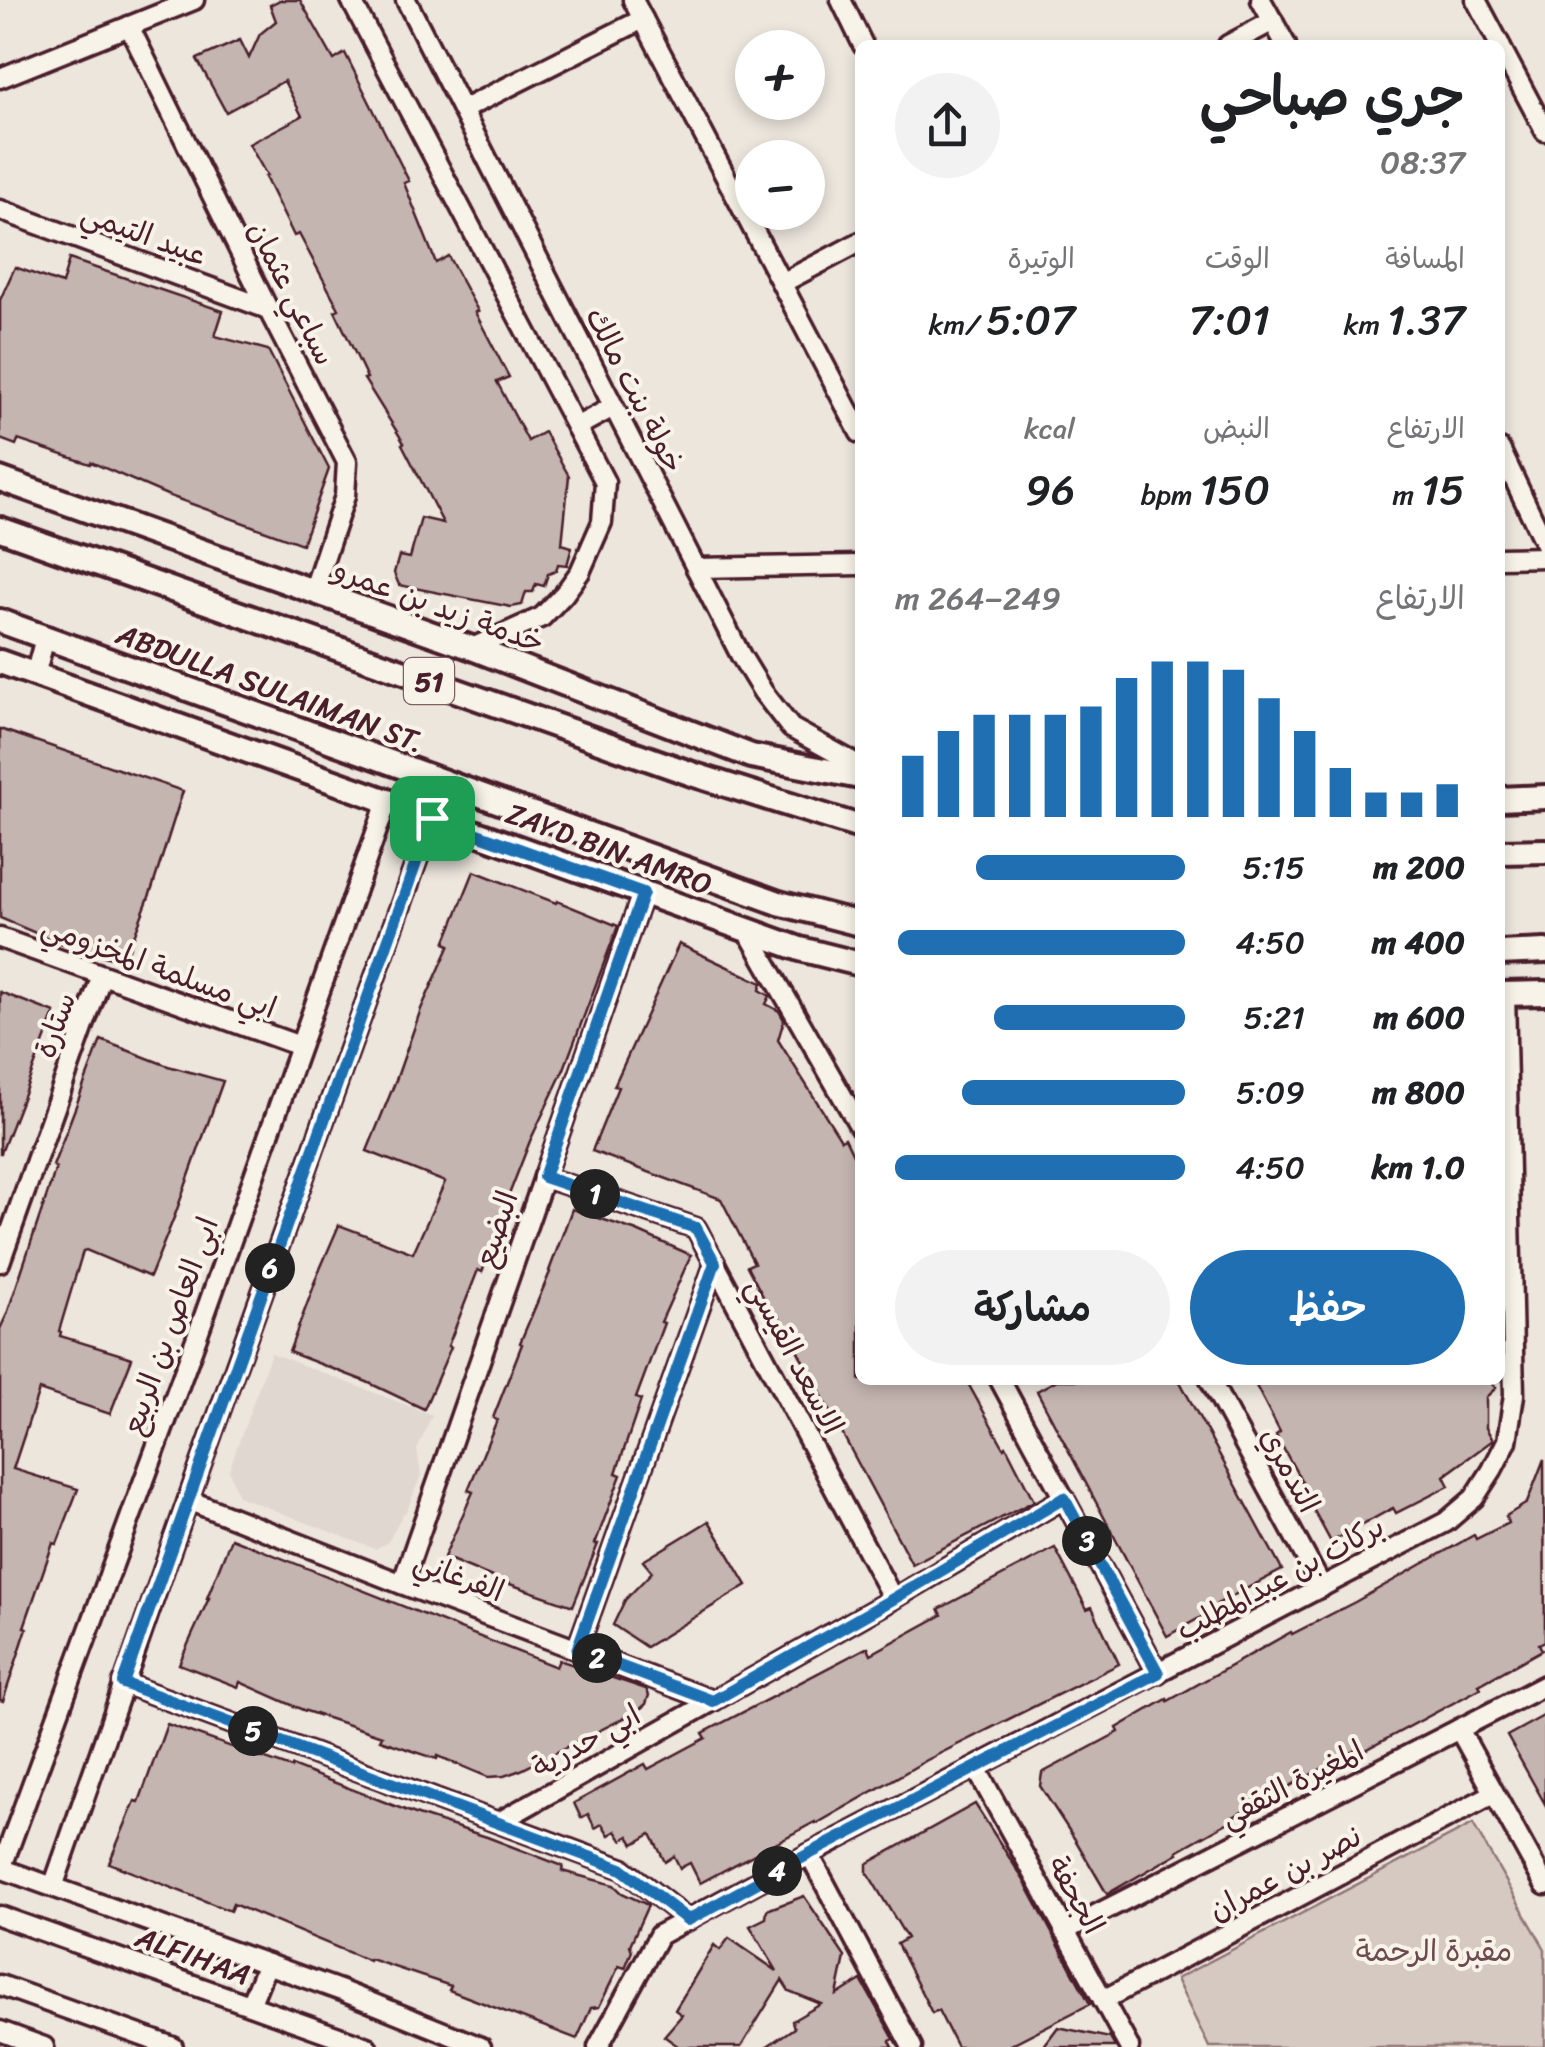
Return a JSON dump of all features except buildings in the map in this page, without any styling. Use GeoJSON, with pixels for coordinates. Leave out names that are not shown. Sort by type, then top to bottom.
{"type":"FeatureCollection","features":[{"type":"Feature","properties":{"kind":"main road","name":"خدمة زيد بن عمرو"},"geometry":{"type":"LineString","coordinates":[[0,479],[472,648],[751,756],[855,776]]}},
{"type":"Feature","properties":{"kind":"main road","name":"ABDULLA SULAIMAN ST."},"geometry":{"type":"LineString","coordinates":[[0,529],[695,775],[855,825]]}},
{"type":"Feature","properties":{"kind":"main road","name":"ABDULLA SULAIMAN ST."},"geometry":{"type":"LineString","coordinates":[[0,621],[726,885],[855,923]]}},
{"type":"Feature","properties":{"kind":"main road","name":"ZAYD BIN AMRO"},"geometry":{"type":"LineString","coordinates":[[0,662],[800,949],[855,963]]}},
{"type":"Feature","properties":{"kind":"main road"},"geometry":{"type":"LineString","coordinates":[[1505,798],[1545,797]]}},
{"type":"Feature","properties":{"kind":"main road"},"geometry":{"type":"LineString","coordinates":[[1505,852],[1545,851]]}},
{"type":"Feature","properties":{"kind":"main road"},"geometry":{"type":"LineString","coordinates":[[1505,953],[1545,952]]}},
{"type":"Feature","properties":{"kind":"main road"},"geometry":{"type":"LineString","coordinates":[[1505,994],[1545,993]]}},
{"type":"Feature","properties":{"kind":"street"},"geometry":{"type":"LineString","coordinates":[[0,78],[194,0]]}},
{"type":"Feature","properties":{"kind":"street"},"geometry":{"type":"LineString","coordinates":[[350,0],[605,482],[602,522],[580,572],[564,594],[542,617],[472,648]]}},
{"type":"Feature","properties":{"kind":"street","name":"خولة بنت مالك"},"geometry":{"type":"LineString","coordinates":[[406,0],[741,656],[791,728],[855,763]]}},
{"type":"Feature","properties":{"kind":"street"},"geometry":{"type":"LineString","coordinates":[[633,0],[855,423]]}},
{"type":"Feature","properties":{"kind":"street"},"geometry":{"type":"LineString","coordinates":[[840,0],[860,40]]}},
{"type":"Feature","properties":{"kind":"street"},"geometry":{"type":"LineString","coordinates":[[1262,0],[1283,40]]}},
{"type":"Feature","properties":{"kind":"street"},"geometry":{"type":"LineString","coordinates":[[1476,0],[1497,40]]}},
{"type":"Feature","properties":{"kind":"street"},"geometry":{"type":"LineString","coordinates":[[462,110],[643,19]]}},
{"type":"Feature","properties":{"kind":"street"},"geometry":{"type":"LineString","coordinates":[[1237,40],[1272,21]]}},
{"type":"Feature","properties":{"kind":"street","name":"سباعي عثمان"},"geometry":{"type":"LineString","coordinates":[[129,26],[347,462],[345,496],[313,592]]}},
{"type":"Feature","properties":{"kind":"street"},"geometry":{"type":"LineString","coordinates":[[1505,55],[1545,131]]}},
{"type":"Feature","properties":{"kind":"street","name":"عبيد التيمي"},"geometry":{"type":"LineString","coordinates":[[0,210],[268,309]]}},
{"type":"Feature","properties":{"kind":"street"},"geometry":{"type":"LineString","coordinates":[[782,283],[855,245]]}},
{"type":"Feature","properties":{"kind":"street"},"geometry":{"type":"LineString","coordinates":[[576,427],[613,407]]}},
{"type":"Feature","properties":{"kind":"street"},"geometry":{"type":"LineString","coordinates":[[1505,460],[1545,544]]}},
{"type":"Feature","properties":{"kind":"street"},"geometry":{"type":"LineString","coordinates":[[1505,558],[1545,557]]}},
{"type":"Feature","properties":{"kind":"street"},"geometry":{"type":"LineString","coordinates":[[696,568],[855,564]]}},
{"type":"Feature","properties":{"kind":"street"},"geometry":{"type":"LineString","coordinates":[[35,675],[45,638]]}},
{"type":"Feature","properties":{"kind":"street","name":"ابي العاص بن الربيع"},"geometry":{"type":"LineString","coordinates":[[0,1868],[182,1378],[387,802]]}},
{"type":"Feature","properties":{"kind":"street"},"geometry":{"type":"LineString","coordinates":[[53,1887],[432,818]]}},
{"type":"Feature","properties":{"kind":"street","name":"البضيع"},"geometry":{"type":"LineString","coordinates":[[402,1584],[643,893]]}},
{"type":"Feature","properties":{"kind":"street"},"geometry":{"type":"LineString","coordinates":[[747,930],[855,1118]]}},
{"type":"Feature","properties":{"kind":"street","name":"ابي مسلمة المخزومي"},"geometry":{"type":"LineString","coordinates":[[0,938],[300,1046]]}},
{"type":"Feature","properties":{"kind":"street","name":"ستارة"},"geometry":{"type":"LineString","coordinates":[[0,1262],[102,975]]}},
{"type":"Feature","properties":{"kind":"street","name":"الاسعد القيسي"},"geometry":{"type":"LineString","coordinates":[[544,1177],[696,1228],[893,1599]]}},
{"type":"Feature","properties":{"kind":"street","name":"بركات بن عبدالمطلب"},"geometry":{"type":"LineString","coordinates":[[598,2047],[659,1934],[1446,1522],[1474,1498],[1507,1441],[1514,1396],[1505,1252]]}},
{"type":"Feature","properties":{"kind":"street"},"geometry":{"type":"LineString","coordinates":[[577,1650],[715,1263]]}},
{"type":"Feature","properties":{"kind":"street"},"geometry":{"type":"LineString","coordinates":[[1003,1385],[1158,1673]]}},
{"type":"Feature","properties":{"kind":"street","name":"التدمري"},"geometry":{"type":"LineString","coordinates":[[1213,1385],[1322,1587]]}},
{"type":"Feature","properties":{"kind":"street","name":"ابي حدرية"},"geometry":{"type":"LineString","coordinates":[[499,1822],[1064,1498]]}},
{"type":"Feature","properties":{"kind":"street","name":"الفرغاني"},"geometry":{"type":"LineString","coordinates":[[188,1500],[713,1701]]}},
{"type":"Feature","properties":{"kind":"street"},"geometry":{"type":"LineString","coordinates":[[123,1683],[622,1869],[688,1920]]}},
{"type":"Feature","properties":{"kind":"street","name":"المغيرة الثقفي"},"geometry":{"type":"LineString","coordinates":[[1064,1931],[1545,1685]]}},
{"type":"Feature","properties":{"kind":"street"},"geometry":{"type":"LineString","coordinates":[[1459,1729],[1545,1885]]}},
{"type":"Feature","properties":{"kind":"street","name":"الجحفة"},"geometry":{"type":"LineString","coordinates":[[976,1768],[1128,2047]]}},
{"type":"Feature","properties":{"kind":"street","name":"نصر بن عمران"},"geometry":{"type":"LineString","coordinates":[[1103,2000],[1493,1794]]}},
{"type":"Feature","properties":{"kind":"street"},"geometry":{"type":"LineString","coordinates":[[809,1854],[912,2047]]}},
{"type":"Feature","properties":{"kind":"street"},"geometry":{"type":"LineString","coordinates":[[0,1868],[342,1991],[481,2047]]}},
{"type":"Feature","properties":{"kind":"street","name":"ALFIHAA"},"geometry":{"type":"LineString","coordinates":[[0,1916],[367,2047]]}},
{"type":"Feature","properties":{"kind":"street"},"geometry":{"type":"LineString","coordinates":[[250,2005],[268,1964]]}},
{"type":"Feature","properties":{"kind":"street"},"geometry":{"type":"LineString","coordinates":[[0,1984],[173,2047]]}},
{"type":"Feature","properties":{"kind":"street"},"geometry":{"type":"LineString","coordinates":[[0,2031],[44,2047]]}},
{"type":"Feature","properties":{"kind":"shaded area"},"geometry":{"type":"Polygon","coordinates":[[[271,1353],[432,1415],[417,1450],[421,1475],[388,1542],[375,1549],[238,1496],[229,1470],[271,1353]]]}},
{"type":"Feature","properties":{"kind":"green space","name":"مقبرة الرحمة"},"geometry":{"type":"Polygon","coordinates":[[[1473,1824],[1545,1949],[1545,2047],[1209,2047],[1176,1979],[1473,1824]]]}},
{"type":"Feature","properties":{"kind":"route"},"geometry":{"type":"LineString","coordinates":[[432,818],[643,893],[544,1177],[696,1228],[715,1263],[577,1650],[713,1701],[1064,1498],[1158,1673],[688,1920],[622,1869],[123,1683],[432,818]]}}]}
